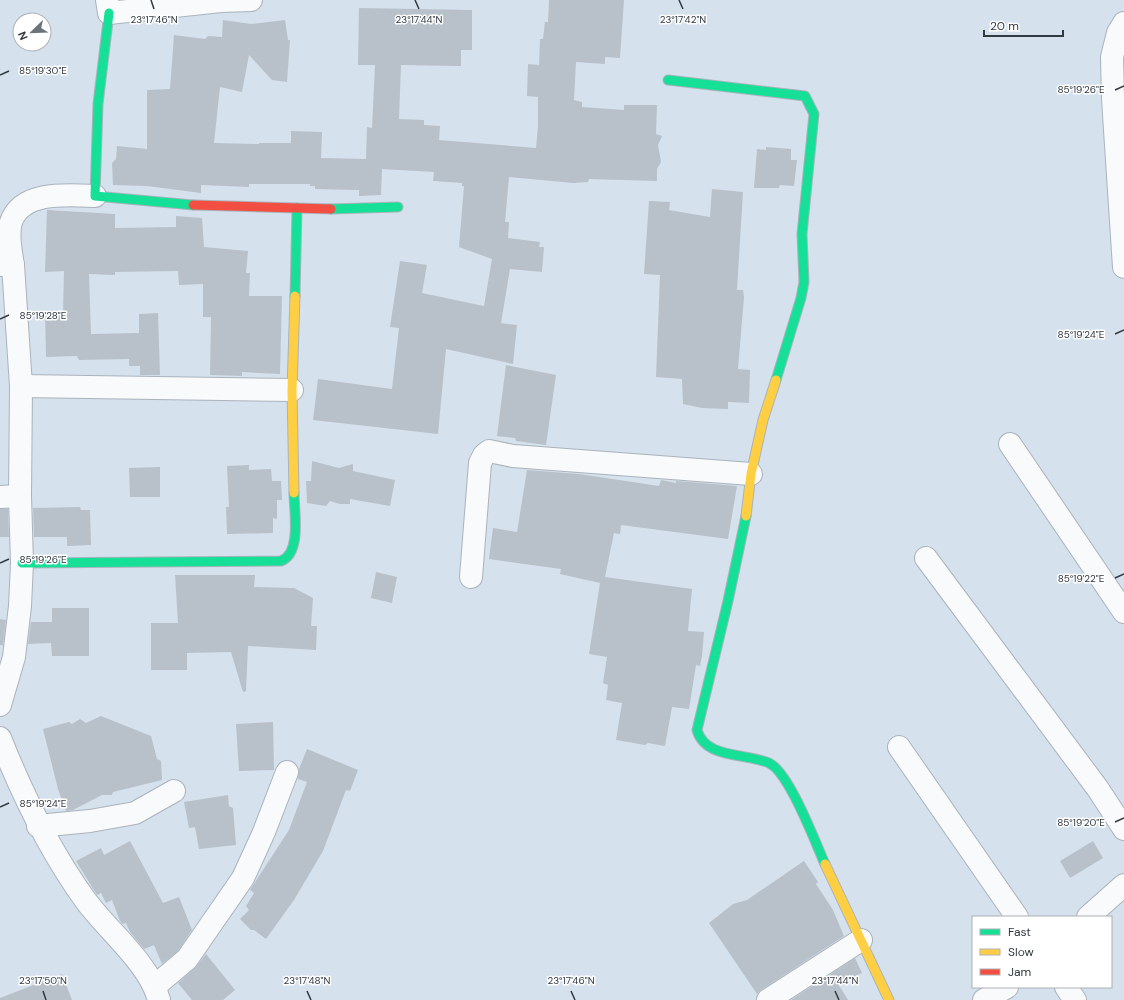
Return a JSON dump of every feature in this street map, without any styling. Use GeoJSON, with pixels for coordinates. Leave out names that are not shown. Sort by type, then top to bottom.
{"type":"FeatureCollection","features":[{"type":"Feature","properties":{"kind":"street"},"geometry":{"type":"LineString","coordinates":[[95,196],[94,167],[108,6],[251,0]]}},
{"type":"Feature","properties":{"kind":"street"},"geometry":{"type":"LineString","coordinates":[[1124,23],[1118,33],[1112,57],[1113,99],[1124,267]]}},
{"type":"Feature","properties":{"kind":"street"},"geometry":{"type":"LineString","coordinates":[[668,80],[791,92],[805,96],[814,114],[802,234],[804,282],[801,298],[763,420],[751,474],[748,504],[728,601],[701,714],[698,734],[702,742],[712,749],[769,763],[777,769],[787,782],[802,811],[889,1000]]}},
{"type":"Feature","properties":{"kind":"street"},"geometry":{"type":"LineString","coordinates":[[0,705],[14,657],[20,606],[22,563],[10,497],[22,386],[6,265],[11,222],[16,213],[23,205],[44,198],[68,195],[265,208],[398,207]]}},
{"type":"Feature","properties":{"kind":"street"},"geometry":{"type":"LineString","coordinates":[[22,563],[264,563],[289,559],[293,552],[295,541],[292,390],[297,208]]}},
{"type":"Feature","properties":{"kind":"street"},"geometry":{"type":"LineString","coordinates":[[22,386],[292,390]]}},
{"type":"Feature","properties":{"kind":"street"},"geometry":{"type":"LineString","coordinates":[[1010,444],[1124,612]]}},
{"type":"Feature","properties":{"kind":"street"},"geometry":{"type":"LineString","coordinates":[[471,577],[480,463],[484,455],[489,451],[513,456],[751,474]]}},
{"type":"Feature","properties":{"kind":"street"},"geometry":{"type":"LineString","coordinates":[[926,558],[1123,824]]}},
{"type":"Feature","properties":{"kind":"street"},"geometry":{"type":"LineString","coordinates":[[0,738],[15,777],[38,826],[64,870],[87,902],[136,960],[157,993],[187,959],[243,878],[264,832],[287,772]]}},
{"type":"Feature","properties":{"kind":"street"},"geometry":{"type":"LineString","coordinates":[[899,747],[1016,916]]}},
{"type":"Feature","properties":{"kind":"street"},"geometry":{"type":"LineString","coordinates":[[38,826],[90,821],[135,813],[174,792]]}},
{"type":"Feature","properties":{"kind":"street"},"geometry":{"type":"LineString","coordinates":[[1089,916],[1124,885]]}},
{"type":"Feature","properties":{"kind":"street"},"geometry":{"type":"LineString","coordinates":[[768,1000],[861,940]]}},
{"type":"Feature","properties":{"kind":"street"},"geometry":{"type":"LineString","coordinates":[[984,1000],[1005,988]]}},
{"type":"Feature","properties":{"kind":"street"},"geometry":{"type":"LineString","coordinates":[[1067,988],[1076,1000]]}},
{"type":"Feature","properties":{"kind":"building"},"geometry":{"type":"Polygon","coordinates":[[[549,0],[624,0],[620,58],[605,57],[605,64],[576,62],[574,100],[582,102],[582,107],[624,110],[624,105],[657,105],[656,134],[662,136],[658,145],[661,162],[657,169],[657,181],[589,179],[588,182],[573,183],[509,177],[505,222],[509,222],[508,238],[540,242],[539,247],[544,247],[542,272],[510,269],[501,323],[517,325],[513,364],[446,349],[438,434],[313,420],[318,379],[392,389],[399,328],[390,327],[400,261],[427,265],[422,293],[484,306],[492,259],[459,247],[464,186],[462,186],[462,183],[433,181],[434,172],[382,169],[381,195],[359,196],[359,190],[315,189],[315,186],[310,186],[310,184],[249,184],[249,187],[201,185],[201,193],[147,186],[113,185],[112,163],[116,159],[117,146],[147,149],[147,90],[170,89],[174,35],[205,39],[208,36],[222,37],[223,20],[251,24],[285,20],[288,40],[290,40],[287,82],[272,80],[249,55],[242,92],[220,87],[214,143],[291,143],[291,131],[322,132],[321,158],[366,159],[367,127],[372,128],[375,65],[358,65],[359,8],[472,10],[472,50],[461,50],[461,66],[401,65],[399,119],[424,120],[424,125],[440,126],[439,140],[536,148],[538,97],[527,96],[528,64],[539,65],[540,39],[543,39],[545,22],[548,22],[549,0]]]}},
{"type":"Feature","properties":{"kind":"building"},"geometry":{"type":"Polygon","coordinates":[[[766,147],[791,149],[791,160],[797,160],[794,186],[780,185],[779,188],[754,188],[757,149],[766,150],[766,147]]]}},
{"type":"Feature","properties":{"kind":"building"},"geometry":{"type":"Polygon","coordinates":[[[712,189],[743,192],[737,290],[743,290],[744,297],[738,369],[750,370],[749,403],[728,402],[728,409],[702,408],[683,404],[682,379],[656,377],[660,275],[644,274],[649,201],[670,202],[669,210],[710,217],[712,189]]]}},
{"type":"Feature","properties":{"kind":"building"},"geometry":{"type":"Polygon","coordinates":[[[47,210],[115,214],[115,228],[176,227],[176,216],[202,218],[204,247],[248,251],[246,273],[250,273],[249,296],[282,296],[280,374],[242,372],[242,376],[210,375],[211,317],[203,317],[203,284],[179,285],[178,271],[115,272],[115,275],[89,274],[91,334],[139,333],[139,314],[158,313],[160,375],[140,375],[140,366],[129,366],[129,359],[79,360],[77,356],[46,357],[45,313],[63,313],[64,271],[45,272],[47,210]]]}},
{"type":"Feature","properties":{"kind":"building"},"geometry":{"type":"Polygon","coordinates":[[[506,365],[556,375],[546,445],[516,441],[515,438],[497,436],[506,365]]]}},
{"type":"Feature","properties":{"kind":"building"},"geometry":{"type":"Polygon","coordinates":[[[312,461],[339,468],[353,464],[353,471],[395,480],[390,506],[350,499],[350,504],[340,504],[330,501],[326,506],[307,503],[306,481],[311,481],[312,461]]]}},
{"type":"Feature","properties":{"kind":"building"},"geometry":{"type":"Polygon","coordinates":[[[249,465],[249,470],[271,469],[272,481],[281,481],[282,500],[277,500],[277,519],[273,518],[273,533],[227,534],[226,507],[229,507],[227,466],[249,465]]]}},
{"type":"Feature","properties":{"kind":"building"},"geometry":{"type":"Polygon","coordinates":[[[160,467],[160,497],[130,497],[129,468],[160,467]]]}},
{"type":"Feature","properties":{"kind":"building"},"geometry":{"type":"Polygon","coordinates":[[[527,470],[579,474],[659,486],[661,480],[676,483],[676,481],[737,486],[728,539],[621,525],[620,534],[614,533],[605,577],[692,589],[688,631],[704,632],[702,656],[700,666],[696,665],[689,709],[672,707],[665,746],[648,743],[645,745],[616,740],[622,703],[606,700],[608,685],[603,683],[607,657],[589,654],[600,583],[560,574],[561,569],[489,559],[493,528],[517,532],[527,470]]]}},
{"type":"Feature","properties":{"kind":"building"},"geometry":{"type":"Polygon","coordinates":[[[80,507],[81,510],[90,510],[91,545],[67,546],[67,537],[34,537],[33,508],[80,507]]]}},
{"type":"Feature","properties":{"kind":"building"},"geometry":{"type":"Polygon","coordinates":[[[0,509],[8,509],[9,537],[0,537],[0,509]]]}},
{"type":"Feature","properties":{"kind":"building"},"geometry":{"type":"Polygon","coordinates":[[[376,572],[397,577],[392,603],[371,598],[376,572]]]}},
{"type":"Feature","properties":{"kind":"building"},"geometry":{"type":"Polygon","coordinates":[[[175,575],[255,575],[254,587],[294,588],[313,598],[311,626],[317,626],[316,650],[248,646],[246,691],[243,692],[231,652],[187,653],[187,670],[151,670],[151,623],[178,623],[175,575]]]}},
{"type":"Feature","properties":{"kind":"building"},"geometry":{"type":"Polygon","coordinates":[[[52,608],[89,608],[89,656],[52,656],[51,643],[28,644],[31,622],[52,622],[52,608]]]}},
{"type":"Feature","properties":{"kind":"building"},"geometry":{"type":"Polygon","coordinates":[[[0,619],[6,620],[3,645],[0,645],[0,619]]]}},
{"type":"Feature","properties":{"kind":"building"},"geometry":{"type":"Polygon","coordinates":[[[101,716],[151,736],[157,759],[161,761],[162,780],[113,792],[112,795],[102,795],[73,810],[66,811],[58,789],[43,729],[69,722],[72,724],[80,719],[86,723],[101,716]]]}},
{"type":"Feature","properties":{"kind":"building"},"geometry":{"type":"Polygon","coordinates":[[[273,722],[274,770],[239,771],[236,724],[273,722]]]}},
{"type":"Feature","properties":{"kind":"building"},"geometry":{"type":"Polygon","coordinates":[[[307,749],[358,770],[350,791],[346,790],[323,851],[294,900],[266,939],[254,930],[251,930],[240,919],[249,910],[246,906],[254,893],[250,890],[289,830],[307,782],[298,779],[299,769],[307,749]]]}},
{"type":"Feature","properties":{"kind":"building"},"geometry":{"type":"Polygon","coordinates":[[[228,795],[229,806],[233,808],[236,845],[199,849],[195,827],[189,828],[184,802],[228,795]]]}},
{"type":"Feature","properties":{"kind":"building"},"geometry":{"type":"Polygon","coordinates":[[[130,841],[163,903],[179,897],[192,930],[178,951],[162,964],[154,945],[144,949],[130,932],[126,923],[123,924],[120,921],[112,900],[106,903],[101,893],[97,895],[76,861],[101,848],[104,855],[130,841]]]}},
{"type":"Feature","properties":{"kind":"building"},"geometry":{"type":"Polygon","coordinates":[[[1093,841],[1103,858],[1070,878],[1060,861],[1093,841]]]}},
{"type":"Feature","properties":{"kind":"building"},"geometry":{"type":"Polygon","coordinates":[[[804,861],[818,882],[816,884],[833,910],[844,936],[757,994],[709,923],[733,904],[747,900],[804,861]]]}},
{"type":"Feature","properties":{"kind":"building"},"geometry":{"type":"Polygon","coordinates":[[[206,954],[235,990],[223,1000],[192,1000],[178,983],[195,968],[206,954]]]}},
{"type":"Feature","properties":{"kind":"building"},"geometry":{"type":"Polygon","coordinates":[[[855,958],[862,973],[838,984],[848,1000],[791,1000],[855,958]]]}},
{"type":"Feature","properties":{"kind":"building"},"geometry":{"type":"Polygon","coordinates":[[[62,974],[72,1000],[0,1000],[0,998],[62,974]]]}},
{"type":"Feature","properties":{"kind":"traffic: fast"},"geometry":{"type":"LineString","coordinates":[[109,13],[98,104],[95,196],[193,205]]}},
{"type":"Feature","properties":{"kind":"traffic: fast"},"geometry":{"type":"LineString","coordinates":[[668,80],[805,96],[814,114],[802,234],[804,282],[801,298],[776,380]]}},
{"type":"Feature","properties":{"kind":"traffic: fast"},"geometry":{"type":"LineString","coordinates":[[331,209],[398,207]]}},
{"type":"Feature","properties":{"kind":"traffic: fast"},"geometry":{"type":"LineString","coordinates":[[295,296],[297,208]]}},
{"type":"Feature","properties":{"kind":"traffic: fast"},"geometry":{"type":"LineString","coordinates":[[22,563],[281,561],[288,557],[292,550],[294,541],[294,493]]}},
{"type":"Feature","properties":{"kind":"traffic: fast"},"geometry":{"type":"LineString","coordinates":[[746,516],[728,601],[697,730],[701,739],[708,746],[717,751],[760,760],[769,763],[777,769],[793,793],[825,864]]}},
{"type":"Feature","properties":{"kind":"traffic: slow"},"geometry":{"type":"LineString","coordinates":[[294,493],[292,390],[295,296]]}},
{"type":"Feature","properties":{"kind":"traffic: slow"},"geometry":{"type":"LineString","coordinates":[[746,516],[751,474],[763,420],[776,380]]}},
{"type":"Feature","properties":{"kind":"traffic: slow"},"geometry":{"type":"LineString","coordinates":[[825,864],[889,1000]]}},
{"type":"Feature","properties":{"kind":"traffic: jam"},"geometry":{"type":"LineString","coordinates":[[193,205],[331,209]]}}]}
